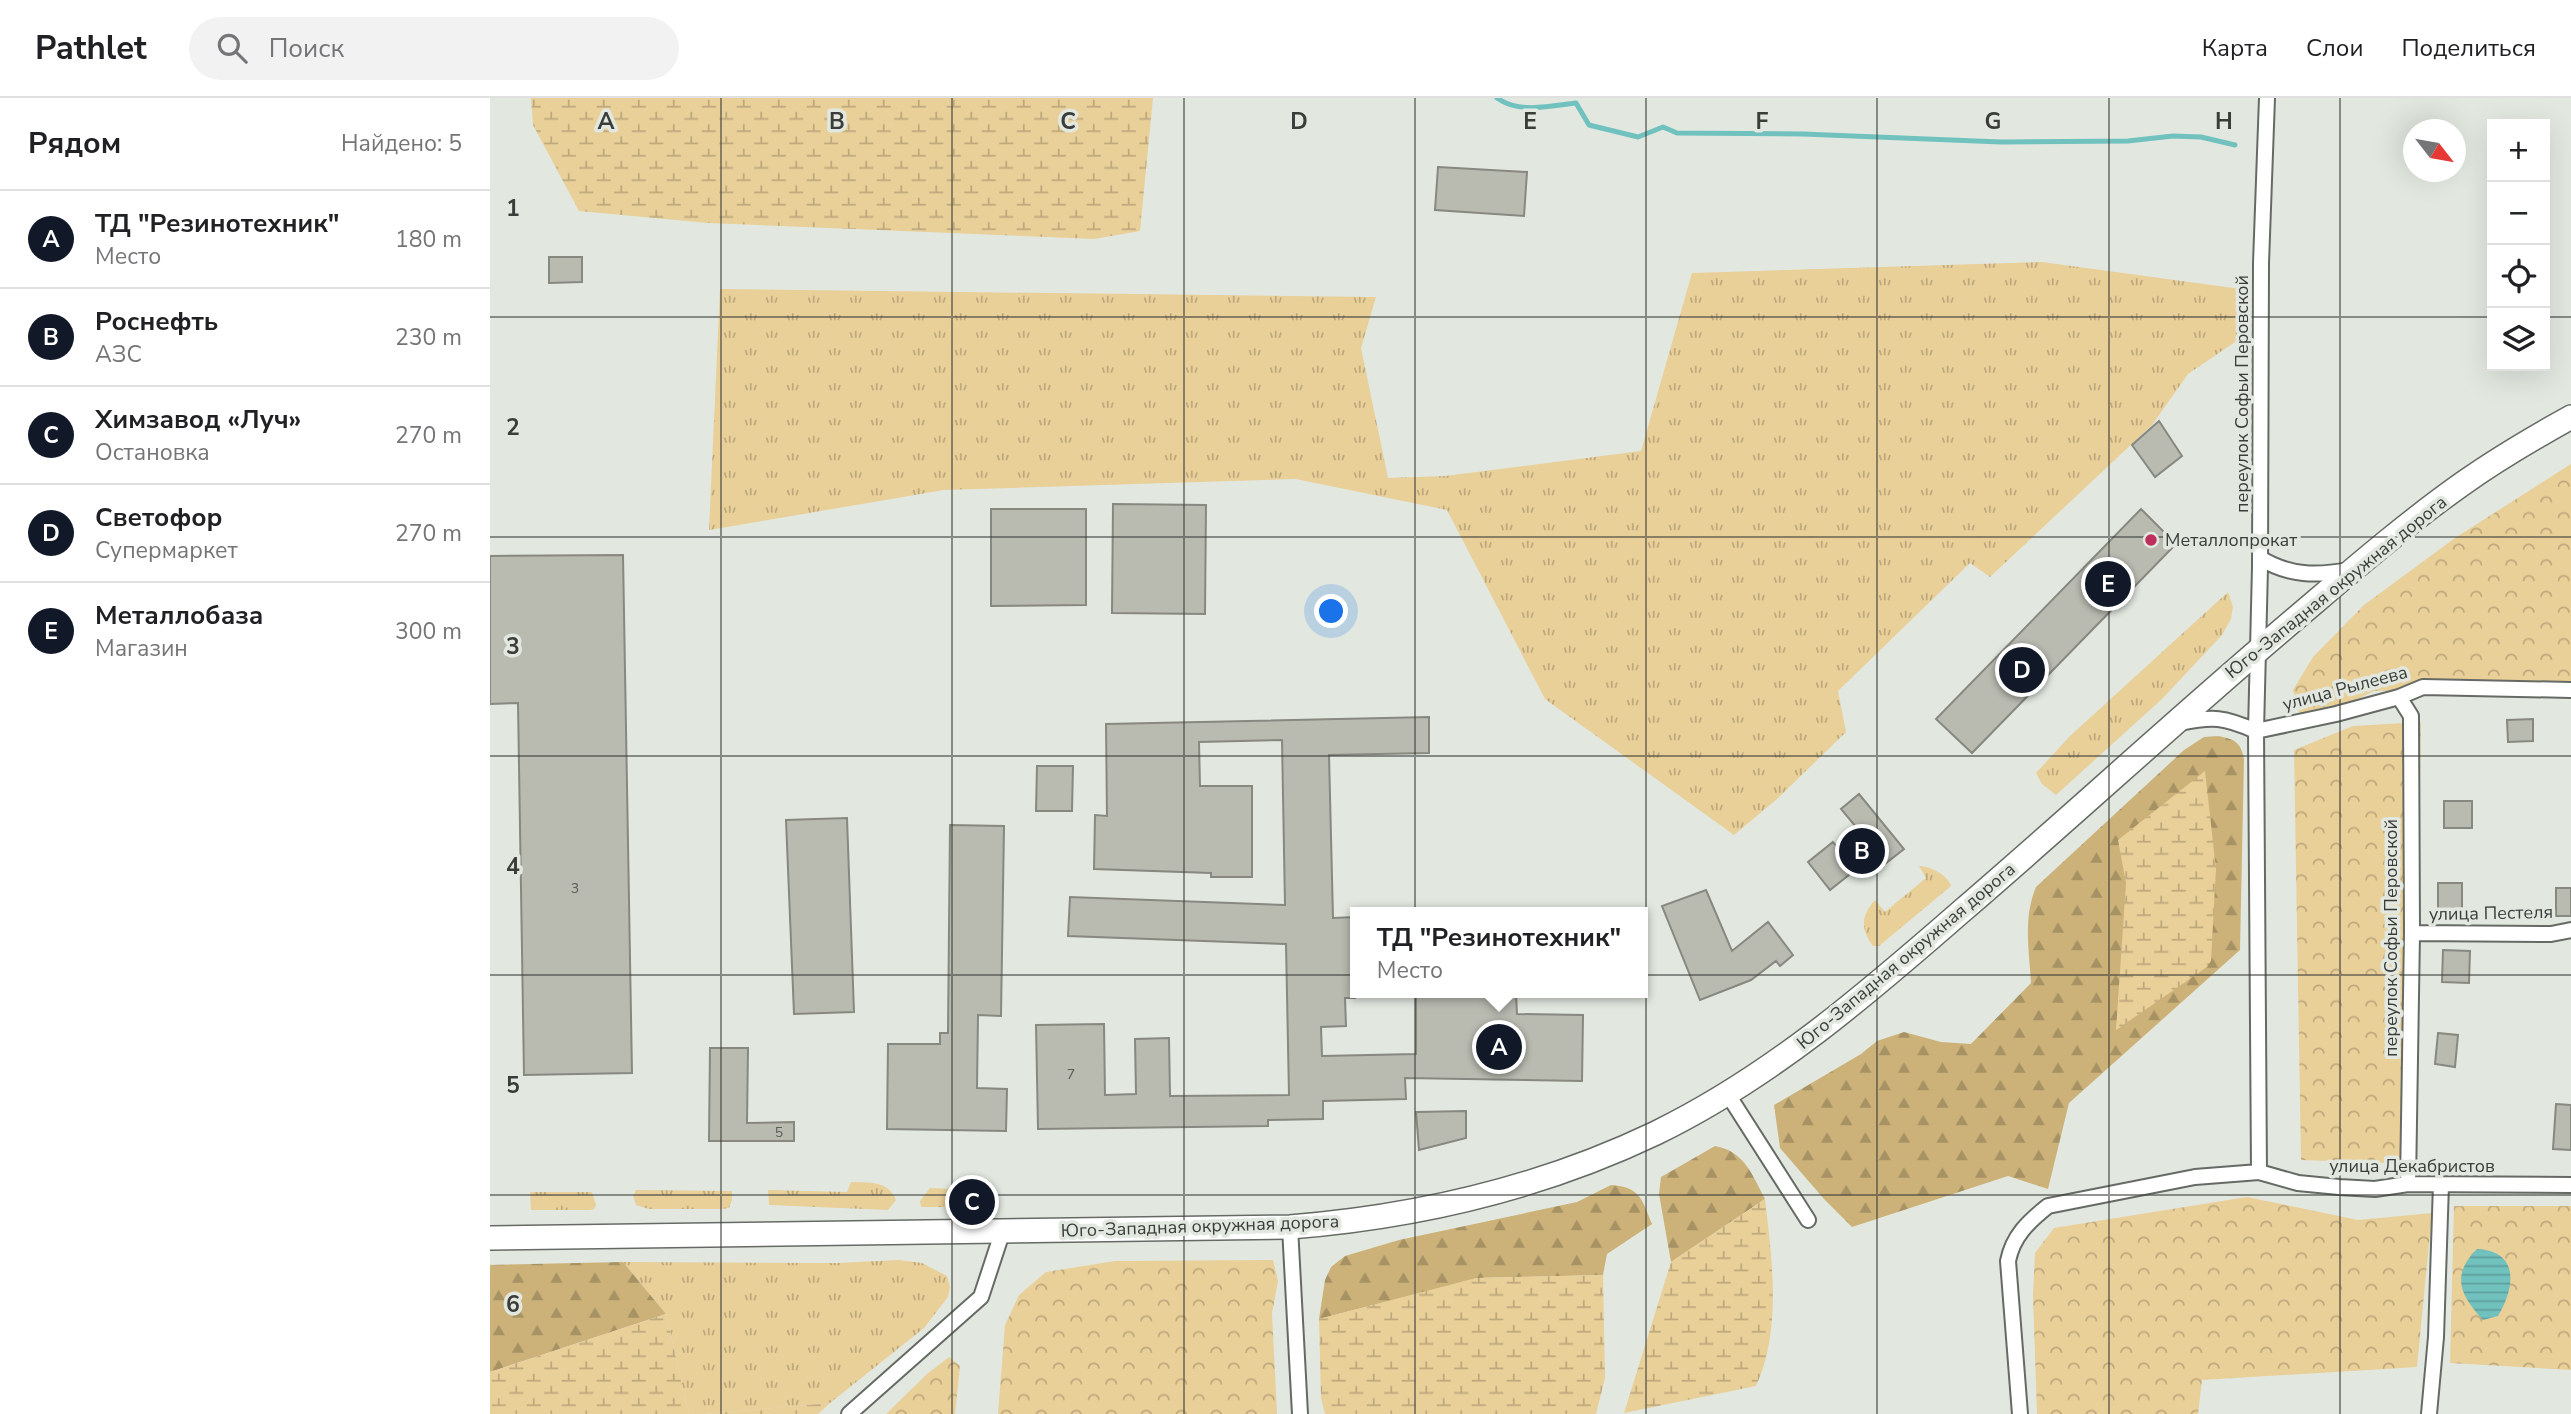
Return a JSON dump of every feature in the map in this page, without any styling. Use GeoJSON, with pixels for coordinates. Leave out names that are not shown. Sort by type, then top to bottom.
{"type":"FeatureCollection","features":[{"type":"Feature","properties":{"kind":"highway","name":"Юго-Западная окружная дорога"},"geometry":{"type":"LineString","coordinates":[[490,1238],[1290,1227],[1348,1223],[1388,1216],[1521,1185],[1582,1165],[1657,1132],[1727,1093],[1784,1056],[1877,985],[2354,569],[2466,481],[2571,417]]}},
{"type":"Feature","properties":{"kind":"street","name":"переулок Софьи Перовской"},"geometry":{"type":"LineString","coordinates":[[2259,1172],[2256,731],[2260,558],[2261,263],[2267,98]]}},
{"type":"Feature","properties":{"kind":"street"},"geometry":{"type":"LineString","coordinates":[[2260,558],[2293,573],[2322,575],[2354,569]]}},
{"type":"Feature","properties":{"kind":"street","name":"улица Рылеева"},"geometry":{"type":"LineString","coordinates":[[2256,731],[2336,714],[2399,697],[2423,687],[2571,690]]}},
{"type":"Feature","properties":{"kind":"street","name":"переулок Софьи Перовской"},"geometry":{"type":"LineString","coordinates":[[2399,697],[2411,716],[2412,933],[2408,1184]]}},
{"type":"Feature","properties":{"kind":"street"},"geometry":{"type":"LineString","coordinates":[[2174,724],[2204,718],[2229,719],[2256,731]]}},
{"type":"Feature","properties":{"kind":"street","name":"улица Пестеля"},"geometry":{"type":"LineString","coordinates":[[2412,933],[2551,934],[2571,930]]}},
{"type":"Feature","properties":{"kind":"street"},"geometry":{"type":"LineString","coordinates":[[1727,1093],[1808,1220]]}},
{"type":"Feature","properties":{"kind":"street","name":"улица Декабристов"},"geometry":{"type":"LineString","coordinates":[[2020,1414],[2008,1261],[2018,1234],[2048,1206],[2195,1177],[2259,1172],[2298,1184],[2375,1189],[2408,1184],[2571,1185]]}},
{"type":"Feature","properties":{"kind":"street"},"geometry":{"type":"LineString","coordinates":[[2429,1414],[2436,1337],[2441,1184]]}},
{"type":"Feature","properties":{"kind":"street"},"geometry":{"type":"LineString","coordinates":[[1290,1227],[1300,1414]]}},
{"type":"Feature","properties":{"kind":"street"},"geometry":{"type":"LineString","coordinates":[[849,1414],[981,1297],[1003,1230]]}},
{"type":"Feature","properties":{"kind":"green space"},"geometry":{"type":"Polygon","coordinates":[[[531,98],[1153,98],[1140,231],[1094,239],[708,223],[579,211],[533,125],[531,98]]]}},
{"type":"Feature","properties":{"kind":"green space"},"geometry":{"type":"Polygon","coordinates":[[[2042,262],[2248,290],[2238,340],[2188,374],[2152,425],[1990,577],[1970,563],[1838,691],[1846,732],[1777,799],[1734,835],[1545,699],[1447,510],[1296,479],[944,490],[709,530],[720,289],[1376,297],[1361,348],[1388,478],[1445,476],[1641,451],[1692,273],[2042,262]]]}},
{"type":"Feature","properties":{"kind":"green space"},"geometry":{"type":"Polygon","coordinates":[[[2571,464],[2571,687],[2374,691],[2331,712],[2300,716],[2293,690],[2313,657],[2364,605],[2455,538],[2571,464]]]}},
{"type":"Feature","properties":{"kind":"green space"},"geometry":{"type":"Polygon","coordinates":[[[2228,592],[2233,607],[2231,619],[2222,635],[2162,699],[2056,795],[2042,784],[2036,773],[2070,736],[2228,592]]]}},
{"type":"Feature","properties":{"kind":"green space"},"geometry":{"type":"Polygon","coordinates":[[[2421,722],[2414,1164],[2301,1160],[2294,750],[2353,726],[2421,722]]]}},
{"type":"Feature","properties":{"kind":"green space"},"geometry":{"type":"Polygon","coordinates":[[[2218,736],[2236,742],[2244,759],[2240,950],[2069,1103],[2048,1189],[2008,1176],[1852,1227],[1780,1148],[1774,1105],[1861,1054],[1877,1041],[1904,1032],[1941,1042],[1971,1044],[2031,983],[2028,922],[2036,887],[2184,750],[2204,737],[2218,736]]]}},
{"type":"Feature","properties":{"kind":"green space"},"geometry":{"type":"Polygon","coordinates":[[[2205,771],[2216,869],[2211,961],[2207,967],[2116,1030],[2126,883],[2118,840],[2205,771]]]}},
{"type":"Feature","properties":{"kind":"green space"},"geometry":{"type":"Polygon","coordinates":[[[1919,866],[1938,872],[1951,886],[1879,946],[1873,946],[1864,928],[1867,911],[1875,900],[1885,912],[1926,878],[1919,866]]]}},
{"type":"Feature","properties":{"kind":"green space"},"geometry":{"type":"Polygon","coordinates":[[[1715,1146],[1740,1158],[1765,1199],[1671,1262],[1659,1194],[1661,1177],[1715,1146]]]}},
{"type":"Feature","properties":{"kind":"green space"},"geometry":{"type":"Polygon","coordinates":[[[851,1182],[883,1186],[896,1200],[888,1210],[769,1205],[768,1190],[847,1192],[851,1182]]]}},
{"type":"Feature","properties":{"kind":"green space"},"geometry":{"type":"Polygon","coordinates":[[[1611,1185],[1635,1192],[1643,1202],[1652,1224],[1607,1254],[1603,1275],[1479,1278],[1319,1319],[1325,1280],[1331,1267],[1345,1256],[1399,1240],[1577,1202],[1611,1185]]]}},
{"type":"Feature","properties":{"kind":"green space"},"geometry":{"type":"Polygon","coordinates":[[[930,1188],[990,1191],[997,1198],[997,1207],[921,1207],[920,1201],[930,1188]]]}},
{"type":"Feature","properties":{"kind":"green space"},"geometry":{"type":"Polygon","coordinates":[[[636,1190],[732,1191],[732,1200],[729,1208],[722,1209],[649,1209],[636,1205],[633,1196],[636,1190]]]}},
{"type":"Feature","properties":{"kind":"green space"},"geometry":{"type":"Polygon","coordinates":[[[530,1192],[592,1192],[596,1205],[590,1210],[531,1210],[530,1192]]]}},
{"type":"Feature","properties":{"kind":"green space"},"geometry":{"type":"Polygon","coordinates":[[[2247,1197],[2358,1220],[2432,1213],[2417,1367],[2202,1380],[2198,1414],[2037,1414],[2033,1296],[2035,1253],[2054,1228],[2247,1197]]]}},
{"type":"Feature","properties":{"kind":"green space"},"geometry":{"type":"Polygon","coordinates":[[[1765,1199],[1772,1270],[1772,1318],[1764,1364],[1756,1386],[1624,1413],[1671,1262],[1765,1199]]]}},
{"type":"Feature","properties":{"kind":"green space"},"geometry":{"type":"Polygon","coordinates":[[[2454,1206],[2571,1206],[2571,1370],[2450,1363],[2454,1206]]]}},
{"type":"Feature","properties":{"kind":"green space"},"geometry":{"type":"Polygon","coordinates":[[[899,1260],[922,1263],[947,1276],[950,1287],[948,1297],[924,1328],[830,1403],[703,1414],[689,1414],[666,1314],[623,1262],[838,1263],[899,1260]]]}},
{"type":"Feature","properties":{"kind":"green space"},"geometry":{"type":"Polygon","coordinates":[[[1273,1260],[1278,1281],[1272,1313],[1277,1414],[998,1414],[1005,1325],[1019,1295],[1046,1272],[1115,1261],[1273,1260]]]}},
{"type":"Feature","properties":{"kind":"green space"},"geometry":{"type":"Polygon","coordinates":[[[623,1262],[666,1314],[490,1372],[490,1265],[623,1262]]]}},
{"type":"Feature","properties":{"kind":"green space"},"geometry":{"type":"Polygon","coordinates":[[[1603,1275],[1605,1378],[1596,1414],[1325,1414],[1321,1398],[1319,1319],[1476,1278],[1603,1275]]]}},
{"type":"Feature","properties":{"kind":"green space"},"geometry":{"type":"Polygon","coordinates":[[[666,1314],[689,1414],[490,1414],[490,1372],[666,1314]]]}},
{"type":"Feature","properties":{"kind":"green space"},"geometry":{"type":"Polygon","coordinates":[[[949,1357],[960,1366],[955,1414],[886,1414],[927,1374],[949,1357]]]}},
{"type":"Feature","properties":{"kind":"green space"},"geometry":{"type":"Polygon","coordinates":[[[830,1403],[818,1414],[703,1414],[830,1403]]]}},
{"type":"Feature","properties":{"kind":"water"},"geometry":{"type":"Polygon","coordinates":[[[2477,1249],[2501,1256],[2510,1273],[2508,1294],[2498,1316],[2483,1320],[2464,1294],[2461,1277],[2463,1268],[2477,1249]]]}},
{"type":"Feature","properties":{"kind":"building"},"geometry":{"type":"Polygon","coordinates":[[[1438,167],[1527,172],[1524,216],[1435,210],[1438,167]]]}},
{"type":"Feature","properties":{"kind":"building"},"geometry":{"type":"Polygon","coordinates":[[[549,257],[582,257],[582,282],[549,283],[549,257]]]}},
{"type":"Feature","properties":{"kind":"building"},"geometry":{"type":"Polygon","coordinates":[[[2159,421],[2182,456],[2155,477],[2132,445],[2159,421]]]}},
{"type":"Feature","properties":{"kind":"building"},"geometry":{"type":"Polygon","coordinates":[[[1113,504],[1206,505],[1205,614],[1112,613],[1113,504]]]}},
{"type":"Feature","properties":{"kind":"building"},"geometry":{"type":"Polygon","coordinates":[[[991,509],[1086,509],[1086,605],[991,606],[991,509]]]}},
{"type":"Feature","properties":{"kind":"building"},"geometry":{"type":"Polygon","coordinates":[[[2141,509],[2176,544],[1972,753],[1936,719],[2141,509]]]}},
{"type":"Feature","properties":{"kind":"building"},"geometry":{"type":"Polygon","coordinates":[[[623,555],[632,1073],[524,1075],[518,703],[490,704],[490,556],[623,555]]]}},
{"type":"Feature","properties":{"kind":"building"},"geometry":{"type":"Polygon","coordinates":[[[1429,717],[1429,753],[1329,755],[1333,918],[1350,917],[1350,998],[1345,998],[1346,1026],[1321,1027],[1322,1056],[1416,1054],[1416,998],[1516,998],[1517,1014],[1583,1015],[1582,1081],[1405,1078],[1406,1099],[1323,1101],[1323,1119],[1268,1120],[1268,1126],[1038,1129],[1036,1025],[1104,1024],[1105,1095],[1136,1094],[1135,1039],[1169,1038],[1170,1096],[1289,1095],[1286,944],[1068,936],[1070,897],[1285,905],[1282,740],[1199,742],[1200,786],[1252,786],[1252,877],[1094,869],[1095,815],[1107,816],[1106,724],[1429,717]]]}},
{"type":"Feature","properties":{"kind":"building"},"geometry":{"type":"Polygon","coordinates":[[[2533,719],[2533,741],[2508,742],[2507,720],[2533,719]]]}},
{"type":"Feature","properties":{"kind":"building"},"geometry":{"type":"Polygon","coordinates":[[[1037,766],[1073,766],[1072,811],[1036,811],[1037,766]]]}},
{"type":"Feature","properties":{"kind":"building"},"geometry":{"type":"Polygon","coordinates":[[[1859,794],[1904,849],[1886,863],[1841,809],[1859,794]]]}},
{"type":"Feature","properties":{"kind":"building"},"geometry":{"type":"Polygon","coordinates":[[[2444,801],[2472,801],[2472,828],[2444,828],[2444,801]]]}},
{"type":"Feature","properties":{"kind":"building"},"geometry":{"type":"Polygon","coordinates":[[[847,818],[854,1012],[794,1014],[786,820],[847,818]]]}},
{"type":"Feature","properties":{"kind":"building"},"geometry":{"type":"Polygon","coordinates":[[[950,825],[1004,826],[1001,1016],[978,1015],[977,1088],[1007,1089],[1006,1131],[887,1129],[888,1044],[940,1044],[940,1033],[948,1033],[950,825]]]}},
{"type":"Feature","properties":{"kind":"building"},"geometry":{"type":"Polygon","coordinates":[[[1833,842],[1855,870],[1830,890],[1808,862],[1833,842]]]}},
{"type":"Feature","properties":{"kind":"building"},"geometry":{"type":"Polygon","coordinates":[[[2438,883],[2462,883],[2462,916],[2438,916],[2438,883]]]}},
{"type":"Feature","properties":{"kind":"building"},"geometry":{"type":"Polygon","coordinates":[[[2556,888],[2571,888],[2571,916],[2556,916],[2556,888]]]}},
{"type":"Feature","properties":{"kind":"building"},"geometry":{"type":"Polygon","coordinates":[[[1706,890],[1732,951],[1768,922],[1793,955],[1780,966],[1776,961],[1751,980],[1700,1000],[1662,906],[1706,890]]]}},
{"type":"Feature","properties":{"kind":"building"},"geometry":{"type":"Polygon","coordinates":[[[2443,950],[2470,951],[2469,983],[2442,982],[2443,950]]]}},
{"type":"Feature","properties":{"kind":"building"},"geometry":{"type":"Polygon","coordinates":[[[2438,1033],[2458,1035],[2455,1067],[2435,1064],[2438,1033]]]}},
{"type":"Feature","properties":{"kind":"building"},"geometry":{"type":"Polygon","coordinates":[[[710,1048],[748,1048],[747,1123],[794,1122],[794,1141],[709,1141],[710,1048]]]}},
{"type":"Feature","properties":{"kind":"building"},"geometry":{"type":"Polygon","coordinates":[[[2556,1104],[2571,1105],[2571,1150],[2553,1149],[2556,1104]]]}},
{"type":"Feature","properties":{"kind":"building"},"geometry":{"type":"Polygon","coordinates":[[[1466,1111],[1466,1138],[1419,1150],[1416,1112],[1466,1111]]]}},
{"type":"Feature","properties":{"kind":"waterway"},"geometry":{"type":"LineString","coordinates":[[1497,98],[1515,106],[1525,107],[1576,103],[1589,125],[1638,137],[1663,127],[1677,133],[1803,134],[2001,142],[2128,141],[2173,136],[2201,137],[2235,145]]}},
{"type":"Feature","properties":{"kind":"place","name":"Металлопрокат"},"geometry":{"type":"Point","coordinates":[2151,540]}},
{"type":"Feature","properties":{"kind":"place","name":"Металлобаза"},"geometry":{"type":"Point","coordinates":[2108,584]}},
{"type":"Feature","properties":{"kind":"place","name":"Светофор"},"geometry":{"type":"Point","coordinates":[2022,670]}},
{"type":"Feature","properties":{"kind":"place","name":"Роснефть"},"geometry":{"type":"Point","coordinates":[1862,851]}},
{"type":"Feature","properties":{"kind":"place","name":"ТД \"Резинотехник\""},"geometry":{"type":"Point","coordinates":[1499,1047]}},
{"type":"Feature","properties":{"kind":"place","name":"Химзавод «Луч»"},"geometry":{"type":"Point","coordinates":[972,1202]}}]}
